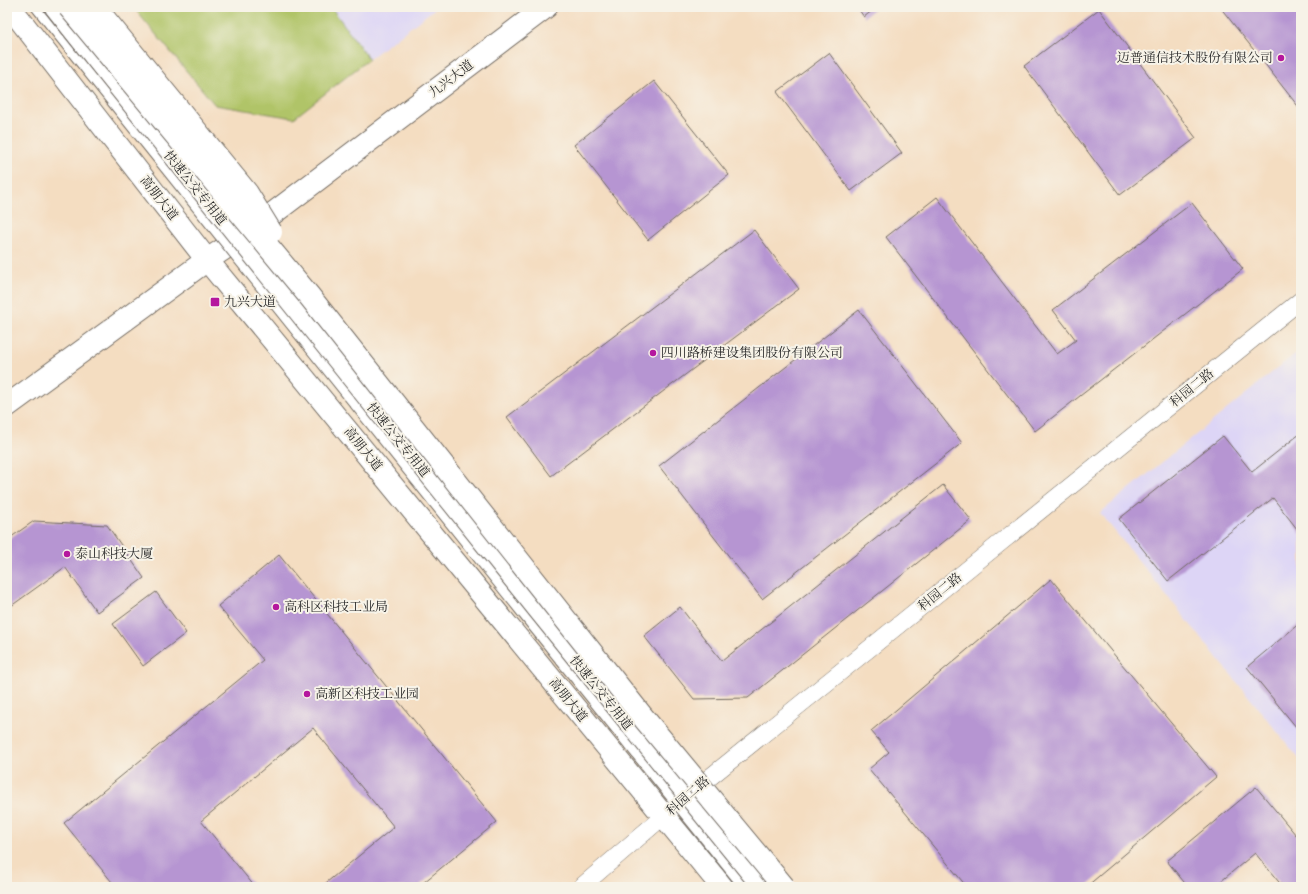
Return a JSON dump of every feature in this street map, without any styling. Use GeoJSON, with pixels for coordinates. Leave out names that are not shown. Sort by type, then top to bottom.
{"type":"FeatureCollection","features":[{"type":"Feature","properties":{"kind":"main road","name":"高朋大道"},"geometry":{"type":"LineString","coordinates":[[10,7],[207,260],[722,887]]}},
{"type":"Feature","properties":{"kind":"main road"},"geometry":{"type":"LineString","coordinates":[[56,7],[239,239],[763,887]]}},
{"type":"Feature","properties":{"kind":"main road"},"geometry":{"type":"LineString","coordinates":[[69,7],[310,297],[642,716],[784,887]]}},
{"type":"Feature","properties":{"kind":"main road"},"geometry":{"type":"LineString","coordinates":[[95,7],[247,193],[310,297]]}},
{"type":"Feature","properties":{"kind":"main road","name":"九兴大道"},"geometry":{"type":"LineString","coordinates":[[7,406],[207,260],[239,239],[546,7]]}},
{"type":"Feature","properties":{"kind":"street","name":"科园二路"},"geometry":{"type":"LineString","coordinates":[[581,887],[688,795],[1301,300]]}},
{"type":"Feature","properties":{"kind":"lane","name":"快速公交专用道"},"geometry":{"type":"LineString","coordinates":[[35,7],[743,887]]}},
{"type":"Feature","properties":{"kind":"shaded area"},"geometry":{"type":"Polygon","coordinates":[[[331,7],[437,7],[369,59],[331,7]]]}},
{"type":"Feature","properties":{"kind":"shaded area"},"geometry":{"type":"Polygon","coordinates":[[[1295,354],[1301,361],[1301,761],[1100,513],[1295,354]]]}},
{"type":"Feature","properties":{"kind":"green space"},"geometry":{"type":"Polygon","coordinates":[[[133,7],[331,7],[369,59],[294,118],[215,105],[133,7]]]}},
{"type":"Feature","properties":{"kind":"building"},"geometry":{"type":"Polygon","coordinates":[[[857,7],[877,7],[864,17],[857,7]]]}},
{"type":"Feature","properties":{"kind":"building","name":"迈普通信技术股份有限公司"},"geometry":{"type":"Polygon","coordinates":[[[1220,7],[1301,7],[1301,110],[1220,7]]]}},
{"type":"Feature","properties":{"kind":"building"},"geometry":{"type":"Polygon","coordinates":[[[1099,9],[1196,138],[1120,195],[1024,66],[1099,9]]]}},
{"type":"Feature","properties":{"kind":"building"},"geometry":{"type":"Polygon","coordinates":[[[829,53],[902,153],[851,191],[777,92],[829,53]]]}},
{"type":"Feature","properties":{"kind":"building"},"geometry":{"type":"Polygon","coordinates":[[[654,81],[729,175],[648,240],[574,145],[654,81]]]}},
{"type":"Feature","properties":{"kind":"building"},"geometry":{"type":"Polygon","coordinates":[[[937,197],[1057,354],[1076,340],[1053,310],[1192,203],[1243,269],[1035,431],[886,237],[937,197]]]}},
{"type":"Feature","properties":{"kind":"building","name":"四川路桥建设集团股份有限公司"},"geometry":{"type":"Polygon","coordinates":[[[754,230],[799,289],[551,476],[507,417],[754,230]]]}},
{"type":"Feature","properties":{"kind":"building"},"geometry":{"type":"Polygon","coordinates":[[[859,310],[962,443],[762,599],[659,466],[859,310]]]}},
{"type":"Feature","properties":{"kind":"building"},"geometry":{"type":"Polygon","coordinates":[[[1301,433],[1301,534],[1273,498],[1168,581],[1119,519],[1223,436],[1252,472],[1301,433]]]}},
{"type":"Feature","properties":{"kind":"building"},"geometry":{"type":"Polygon","coordinates":[[[943,485],[971,520],[748,698],[694,699],[644,636],[680,607],[722,661],[943,485]]]}},
{"type":"Feature","properties":{"kind":"building","name":"泰山科技大厦"},"geometry":{"type":"Polygon","coordinates":[[[34,521],[107,525],[144,578],[97,612],[65,567],[7,609],[7,540],[34,521]]]}},
{"type":"Feature","properties":{"kind":"building","name":"高新区科技工业园"},"geometry":{"type":"Polygon","coordinates":[[[279,555],[497,822],[418,887],[321,887],[394,827],[313,728],[201,821],[255,887],[116,887],[64,823],[263,660],[218,606],[279,555]]]}},
{"type":"Feature","properties":{"kind":"building"},"geometry":{"type":"Polygon","coordinates":[[[1051,579],[1216,777],[1086,887],[967,887],[869,769],[889,752],[871,731],[1051,579]]]}},
{"type":"Feature","properties":{"kind":"building"},"geometry":{"type":"Polygon","coordinates":[[[156,592],[186,633],[143,666],[113,624],[156,592]]]}},
{"type":"Feature","properties":{"kind":"building"},"geometry":{"type":"Polygon","coordinates":[[[1301,622],[1301,733],[1247,667],[1301,622]]]}},
{"type":"Feature","properties":{"kind":"building"},"geometry":{"type":"Polygon","coordinates":[[[1256,787],[1301,841],[1301,887],[1283,887],[1255,853],[1214,887],[1188,887],[1167,861],[1256,787]]]}},
{"type":"Feature","properties":{"kind":"place","name":"迈普通信技术股份有限公司"},"geometry":{"type":"Point","coordinates":[1281,58]}},
{"type":"Feature","properties":{"kind":"place","name":"九兴大道"},"geometry":{"type":"Point","coordinates":[215,302]}},
{"type":"Feature","properties":{"kind":"place","name":"四川路桥建设集团股份有限公司"},"geometry":{"type":"Point","coordinates":[653,353]}},
{"type":"Feature","properties":{"kind":"place","name":"泰山科技大厦"},"geometry":{"type":"Point","coordinates":[67,554]}},
{"type":"Feature","properties":{"kind":"place","name":"高科区科技工业局"},"geometry":{"type":"Point","coordinates":[276,607]}},
{"type":"Feature","properties":{"kind":"place","name":"高新区科技工业园"},"geometry":{"type":"Point","coordinates":[307,694]}}]}
